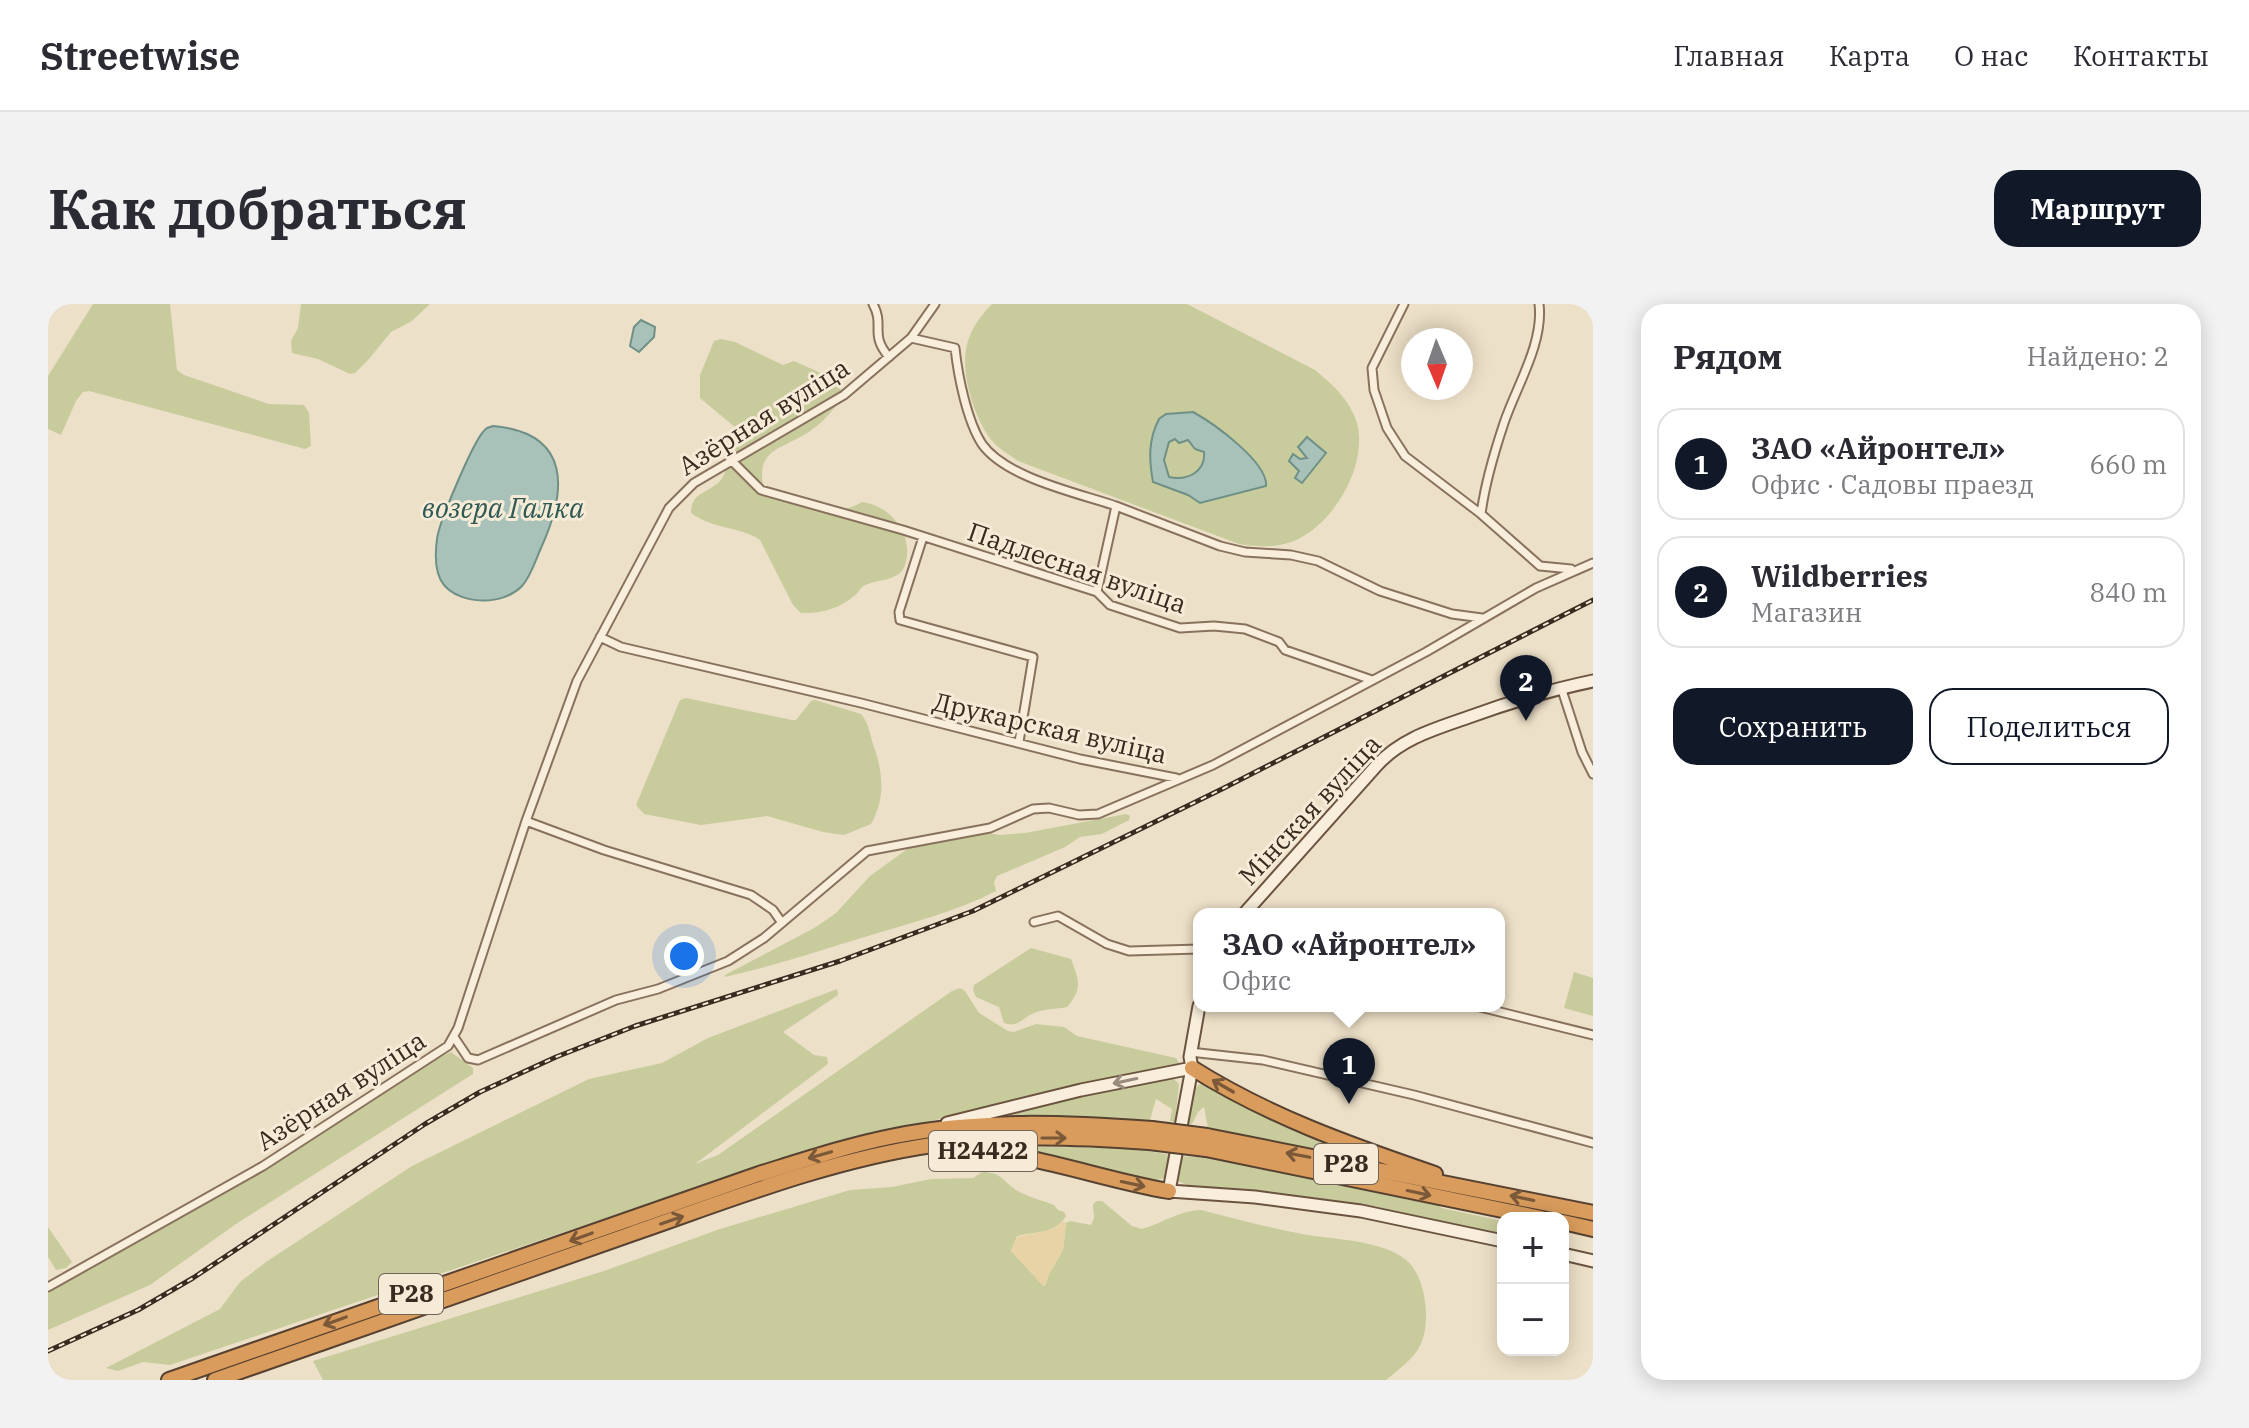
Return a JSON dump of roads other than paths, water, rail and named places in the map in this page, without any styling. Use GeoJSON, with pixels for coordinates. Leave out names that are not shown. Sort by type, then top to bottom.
{"type":"FeatureCollection","features":[{"type":"Feature","properties":{"kind":"highway"},"geometry":{"type":"LineString","coordinates":[[1192,1068],[1313,1132],[1485,1190]]}},
{"type":"Feature","properties":{"kind":"highway","name":"Р28"},"geometry":{"type":"LineString","coordinates":[[169,1380],[759,1174],[896,1135],[943,1129],[1031,1123],[1206,1142],[1485,1190],[1593,1213]]}},
{"type":"Feature","properties":{"kind":"highway","name":"Р28"},"geometry":{"type":"LineString","coordinates":[[215,1380],[739,1196],[865,1159],[936,1144],[977,1140],[1150,1135]]}},
{"type":"Feature","properties":{"kind":"highway","name":"Р28"},"geometry":{"type":"LineString","coordinates":[[1206,1142],[1515,1212]]}},
{"type":"Feature","properties":{"kind":"highway","name":"Н24422"},"geometry":{"type":"LineString","coordinates":[[865,1159],[979,1150],[1037,1159],[1169,1191]]}},
{"type":"Feature","properties":{"kind":"highway"},"geometry":{"type":"LineString","coordinates":[[1569,1223],[1593,1229]]}},
{"type":"Feature","properties":{"kind":"street"},"geometry":{"type":"LineString","coordinates":[[873,304],[878,314],[879,346],[889,357]]}},
{"type":"Feature","properties":{"kind":"street","name":"Азёрная вуліца"},"geometry":{"type":"LineString","coordinates":[[48,1287],[263,1166],[440,1052],[454,1037],[526,821],[577,681],[669,508],[694,483],[844,395],[911,338],[935,304]]}},
{"type":"Feature","properties":{"kind":"street"},"geometry":{"type":"LineString","coordinates":[[1404,304],[1372,368],[1374,390],[1387,428],[1405,456],[1481,514],[1540,566],[1577,569]]}},
{"type":"Feature","properties":{"kind":"street"},"geometry":{"type":"LineString","coordinates":[[1481,514],[1484,490],[1505,421],[1528,366],[1539,323],[1539,304]]}},
{"type":"Feature","properties":{"kind":"street"},"geometry":{"type":"LineString","coordinates":[[911,338],[955,348],[961,384],[983,444],[993,454],[1031,477],[1220,546],[1318,561],[1380,591],[1452,614],[1484,619]]}},
{"type":"Feature","properties":{"kind":"street","name":"Падлесная вуліца"},"geometry":{"type":"LineString","coordinates":[[731,460],[761,490],[1097,592],[1110,605],[1180,628],[1214,626],[1245,629],[1279,642],[1285,650],[1372,680]]}},
{"type":"Feature","properties":{"kind":"street"},"geometry":{"type":"LineString","coordinates":[[1097,592],[1116,506]]}},
{"type":"Feature","properties":{"kind":"street"},"geometry":{"type":"LineString","coordinates":[[923,537],[898,616],[900,620],[1033,657],[1019,742]]}},
{"type":"Feature","properties":{"kind":"street","name":"Друкарская вуліца"},"geometry":{"type":"LineString","coordinates":[[600,637],[621,647],[1144,774],[1178,778],[1213,765],[1536,588],[1593,563]]}},
{"type":"Feature","properties":{"kind":"street","name":"Мінская вуліца"},"geometry":{"type":"LineString","coordinates":[[1249,908],[1396,747],[1423,733],[1520,699],[1593,681]]}},
{"type":"Feature","properties":{"kind":"street"},"geometry":{"type":"LineString","coordinates":[[1561,687],[1582,752],[1593,774]]}},
{"type":"Feature","properties":{"kind":"street"},"geometry":{"type":"LineString","coordinates":[[454,1037],[468,1058],[478,1060],[616,1000],[712,970],[746,951],[867,851],[990,828],[1033,809],[1049,808],[1079,815],[1098,814],[1178,778]]}},
{"type":"Feature","properties":{"kind":"street"},"geometry":{"type":"LineString","coordinates":[[526,821],[617,854],[751,895],[773,910],[782,923]]}},
{"type":"Feature","properties":{"kind":"street"},"geometry":{"type":"LineString","coordinates":[[1034,922],[1058,916],[1107,944],[1129,951],[1193,949]]}},
{"type":"Feature","properties":{"kind":"street"},"geometry":{"type":"LineString","coordinates":[[1169,1191],[1192,1068],[1190,1052],[1198,1012]]}},
{"type":"Feature","properties":{"kind":"street"},"geometry":{"type":"LineString","coordinates":[[1500,1012],[1593,1035]]}},
{"type":"Feature","properties":{"kind":"street"},"geometry":{"type":"LineString","coordinates":[[1190,1052],[1263,1060],[1414,1095],[1593,1143]]}},
{"type":"Feature","properties":{"kind":"street","name":"Н24422"},"geometry":{"type":"LineString","coordinates":[[896,1135],[1081,1090],[1192,1068]]}},
{"type":"Feature","properties":{"kind":"street","name":"Н24422"},"geometry":{"type":"LineString","coordinates":[[1169,1191],[1255,1197],[1361,1211],[1497,1240]]}},
{"type":"Feature","properties":{"kind":"street"},"geometry":{"type":"LineString","coordinates":[[1569,1255],[1593,1261]]}},
{"type":"Feature","properties":{"kind":"water"},"geometry":{"type":"Polygon","coordinates":[[[641,320],[655,327],[654,337],[639,352],[630,346],[634,327],[641,320]]]}},
{"type":"Feature","properties":{"kind":"water"},"geometry":{"type":"Polygon","coordinates":[[[1193,412],[1213,425],[1249,455],[1264,476],[1266,486],[1200,503],[1188,495],[1153,482],[1151,442],[1159,419],[1166,414],[1193,412]],[[1175,439],[1169,442],[1164,460],[1169,477],[1182,478],[1194,474],[1204,459],[1204,452],[1195,449],[1188,440],[1179,443],[1175,439]]]}},
{"type":"Feature","properties":{"kind":"water","name":"возера Галка"},"geometry":{"type":"Polygon","coordinates":[[[493,426],[519,431],[537,440],[550,453],[556,468],[556,506],[533,567],[522,586],[514,593],[493,600],[471,599],[451,592],[441,580],[437,569],[437,539],[464,467],[483,432],[493,426]]]}},
{"type":"Feature","properties":{"kind":"water"},"geometry":{"type":"Polygon","coordinates":[[[1307,437],[1326,453],[1302,483],[1295,478],[1299,471],[1289,461],[1293,454],[1300,459],[1307,458],[1298,447],[1307,437]]]}},
{"type":"Feature","properties":{"kind":"railway"},"geometry":{"type":"LineString","coordinates":[[48,1351],[138,1310],[193,1278],[425,1124],[480,1092],[556,1057],[635,1026],[840,961],[973,911],[1224,788],[1593,600]]}},
{"type":"Feature","properties":{"kind":"place","name":"Wildberries"},"geometry":{"type":"Point","coordinates":[1526,721]}},
{"type":"Feature","properties":{"kind":"place","name":"ЗАО «Айронтел»"},"geometry":{"type":"Point","coordinates":[1349,1104]}}]}
